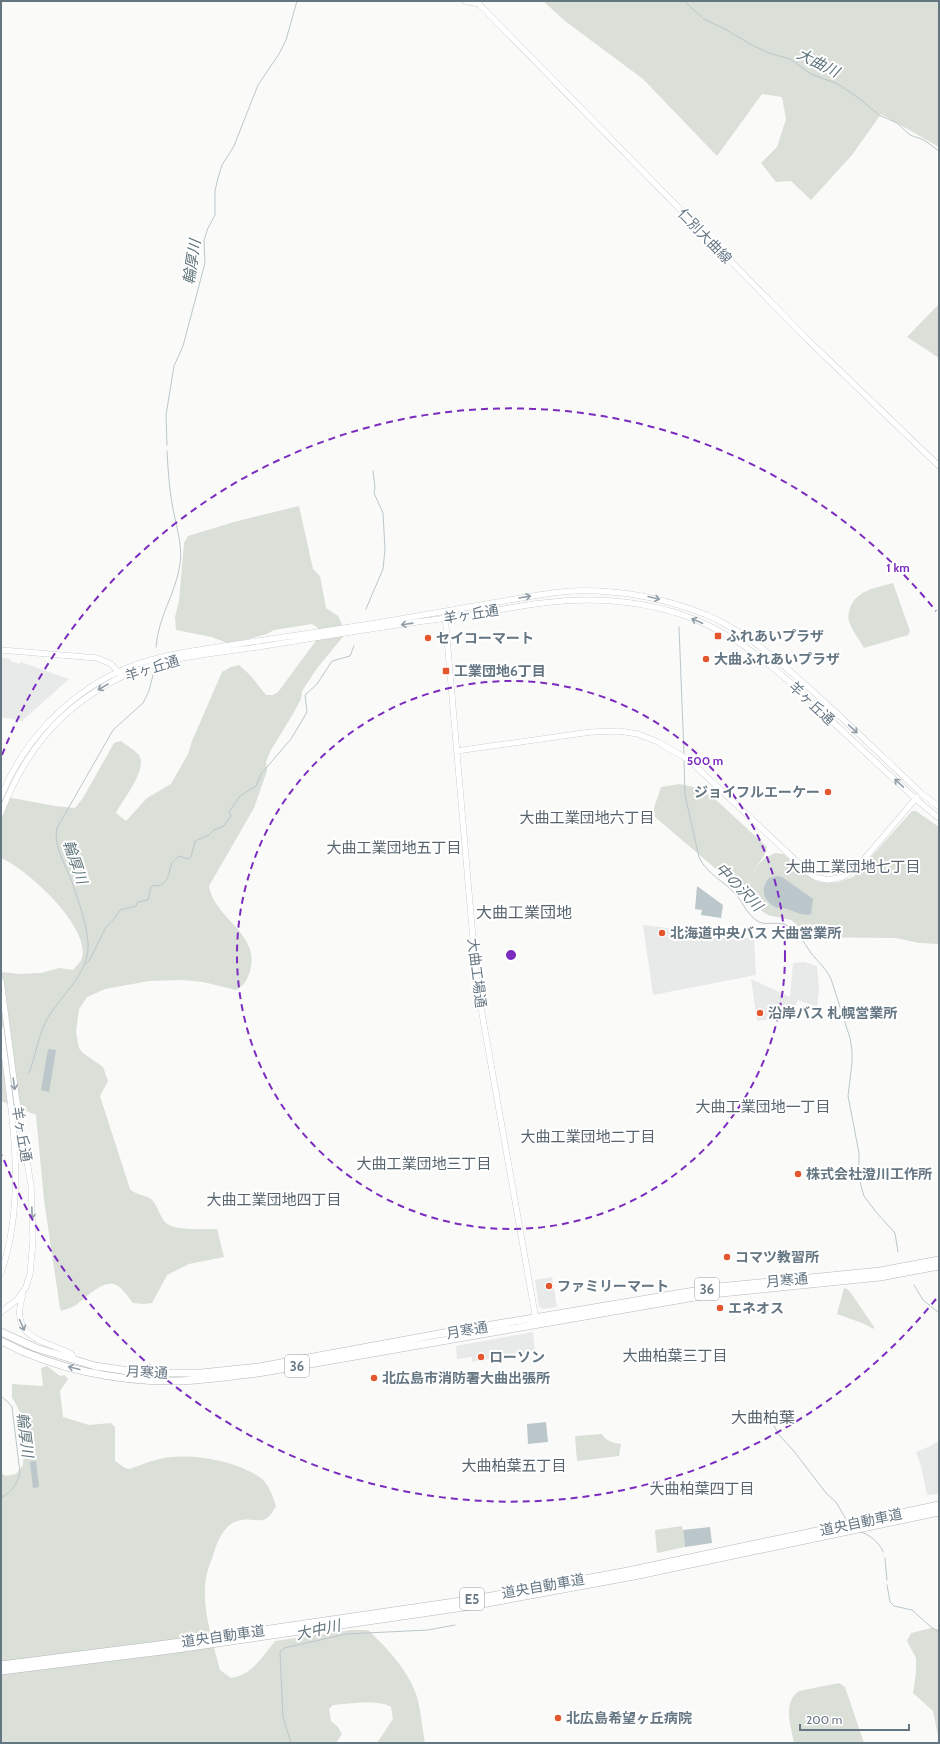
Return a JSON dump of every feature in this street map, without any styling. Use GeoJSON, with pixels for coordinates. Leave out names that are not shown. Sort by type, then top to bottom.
{"type":"FeatureCollection","features":[{"type":"Feature","properties":{"kind":"highway","name":"月寒通"},"geometry":{"type":"LineString","coordinates":[[1,1341],[33,1355],[76,1369],[127,1378],[177,1381],[258,1373],[718,1287],[866,1273],[939,1260]]}},
{"type":"Feature","properties":{"kind":"highway","name":"月寒通"},"geometry":{"type":"LineString","coordinates":[[1,1332],[36,1348],[95,1366],[118,1371],[157,1374],[201,1373],[259,1367],[536,1321],[712,1294],[880,1277],[939,1266]]}},
{"type":"Feature","properties":{"kind":"highway","name":"道央自動車道"},"geometry":{"type":"LineString","coordinates":[[1,1665],[166,1644],[475,1599],[628,1571],[939,1505]]}},
{"type":"Feature","properties":{"kind":"highway","name":"道央自動車道"},"geometry":{"type":"LineString","coordinates":[[1,1671],[170,1650],[471,1606],[634,1576],[939,1512]]}},
{"type":"Feature","properties":{"kind":"main road"},"geometry":{"type":"LineString","coordinates":[[466,1],[478,3]]}},
{"type":"Feature","properties":{"kind":"main road","name":"仁別大曲線"},"geometry":{"type":"LineString","coordinates":[[478,3],[808,340],[939,466]]}},
{"type":"Feature","properties":{"kind":"main road","name":"羊ヶ丘通"},"geometry":{"type":"LineString","coordinates":[[1,796],[22,756],[50,722],[84,692],[118,671],[143,662],[163,656],[571,591],[642,595],[695,610],[736,630],[781,663],[921,793],[939,807]]}},
{"type":"Feature","properties":{"kind":"main road","name":"羊ヶ丘通"},"geometry":{"type":"LineString","coordinates":[[1,813],[19,772],[34,748],[52,727],[79,702],[136,670],[180,659],[533,604],[570,600],[604,600],[643,604],[693,619],[742,644],[780,672],[916,799],[939,818]]}},
{"type":"Feature","properties":{"kind":"main road","name":"大曲工場通"},"geometry":{"type":"LineString","coordinates":[[445,610],[477,985],[536,1321]]}},
{"type":"Feature","properties":{"kind":"main road"},"geometry":{"type":"LineString","coordinates":[[1,650],[97,658],[111,664],[122,677]]}},
{"type":"Feature","properties":{"kind":"main road"},"geometry":{"type":"LineString","coordinates":[[456,752],[605,731],[619,731],[638,734],[668,746],[689,760],[809,873],[815,877],[828,880],[843,877],[860,864],[921,793]]}},
{"type":"Feature","properties":{"kind":"main road","name":"羊ヶ丘通"},"geometry":{"type":"LineString","coordinates":[[1,981],[17,1103],[31,1185],[33,1240],[30,1274],[19,1309],[20,1320],[25,1330],[37,1340],[68,1352],[72,1355],[74,1360]]}},
{"type":"Feature","properties":{"kind":"main road","name":"羊ヶ丘通"},"geometry":{"type":"LineString","coordinates":[[1,1029],[13,1127],[16,1173],[14,1213],[9,1243],[1,1273]]}},
{"type":"Feature","properties":{"kind":"main road","name":"羊ヶ丘通"},"geometry":{"type":"LineString","coordinates":[[1,1312],[17,1300],[26,1287]]}},
{"type":"Feature","properties":{"kind":"shaded area"},"geometry":{"type":"Polygon","coordinates":[[[543,1],[939,1],[939,147],[881,114],[852,155],[811,200],[791,181],[776,182],[761,163],[777,147],[786,119],[782,97],[762,94],[717,156],[643,79],[565,21],[543,1]]]}},
{"type":"Feature","properties":{"kind":"shaded area"},"geometry":{"type":"Polygon","coordinates":[[[939,304],[939,358],[907,337],[939,304]]]}},
{"type":"Feature","properties":{"kind":"shaded area"},"geometry":{"type":"Polygon","coordinates":[[[299,506],[313,569],[320,576],[326,608],[338,616],[346,633],[318,667],[302,691],[301,699],[271,750],[266,762],[267,771],[254,808],[209,886],[213,898],[219,908],[236,927],[249,946],[252,958],[248,977],[243,985],[236,990],[203,982],[182,980],[149,981],[105,989],[87,997],[79,1009],[76,1032],[79,1048],[83,1053],[103,1067],[108,1081],[100,1096],[130,1189],[135,1193],[152,1200],[165,1222],[169,1225],[189,1229],[217,1229],[224,1257],[189,1264],[167,1275],[152,1303],[133,1303],[119,1287],[109,1284],[104,1285],[88,1295],[76,1305],[61,1311],[44,1200],[36,1115],[1,1101],[1,972],[20,974],[41,973],[59,968],[73,970],[82,958],[82,945],[77,931],[67,915],[54,900],[25,873],[1,858],[1,796],[55,806],[75,808],[83,798],[114,743],[121,741],[139,755],[141,761],[138,776],[116,813],[126,821],[147,798],[171,784],[188,754],[192,741],[222,672],[239,665],[250,675],[266,695],[273,695],[278,692],[318,638],[318,628],[312,624],[274,630],[267,634],[229,644],[212,637],[176,630],[175,617],[179,601],[184,543],[188,536],[234,522],[299,506]]]}},
{"type":"Feature","properties":{"kind":"shaded area"},"geometry":{"type":"Polygon","coordinates":[[[893,583],[910,631],[908,635],[864,648],[853,630],[848,618],[851,605],[860,595],[872,589],[893,583]]]}},
{"type":"Feature","properties":{"kind":"shaded area"},"geometry":{"type":"Polygon","coordinates":[[[1,657],[10,659],[10,661],[20,664],[21,662],[69,679],[22,721],[1,717],[1,657]]]}},
{"type":"Feature","properties":{"kind":"shaded area"},"geometry":{"type":"Polygon","coordinates":[[[679,784],[694,787],[714,798],[767,847],[764,855],[756,867],[753,875],[757,866],[765,858],[775,853],[784,854],[799,870],[816,881],[827,883],[839,882],[853,877],[912,811],[916,811],[939,827],[939,944],[919,943],[896,938],[805,937],[799,927],[791,920],[768,915],[756,907],[746,891],[752,881],[748,886],[738,886],[730,881],[655,817],[654,808],[661,787],[679,784]]]}},
{"type":"Feature","properties":{"kind":"shaded area"},"geometry":{"type":"Polygon","coordinates":[[[777,876],[782,877],[813,899],[811,914],[807,915],[777,908],[766,899],[764,895],[764,887],[766,882],[769,878],[777,876]]]}},
{"type":"Feature","properties":{"kind":"shaded area"},"geometry":{"type":"Polygon","coordinates":[[[697,886],[723,905],[721,918],[701,915],[702,910],[695,909],[697,886]]]}},
{"type":"Feature","properties":{"kind":"shaded area"},"geometry":{"type":"Polygon","coordinates":[[[643,925],[754,939],[756,975],[653,995],[643,925]]]}},
{"type":"Feature","properties":{"kind":"shaded area"},"geometry":{"type":"Polygon","coordinates":[[[804,962],[817,966],[819,991],[817,1007],[798,1000],[790,1017],[757,1021],[751,979],[790,997],[793,963],[804,962]]]}},
{"type":"Feature","properties":{"kind":"shaded area"},"geometry":{"type":"Polygon","coordinates":[[[48,1049],[56,1050],[49,1092],[41,1090],[48,1049]]]}},
{"type":"Feature","properties":{"kind":"shaded area"},"geometry":{"type":"Polygon","coordinates":[[[552,1277],[557,1307],[542,1309],[539,1306],[535,1280],[552,1277]]]}},
{"type":"Feature","properties":{"kind":"shaded area"},"geometry":{"type":"Polygon","coordinates":[[[844,1288],[851,1293],[874,1329],[837,1314],[844,1288]]]}},
{"type":"Feature","properties":{"kind":"shaded area"},"geometry":{"type":"Polygon","coordinates":[[[533,1332],[535,1351],[472,1362],[472,1357],[457,1359],[456,1346],[533,1332]]]}},
{"type":"Feature","properties":{"kind":"shaded area"},"geometry":{"type":"Polygon","coordinates":[[[47,1366],[60,1376],[64,1375],[68,1379],[60,1391],[63,1417],[89,1425],[111,1423],[115,1427],[115,1461],[125,1468],[130,1469],[166,1458],[182,1456],[206,1458],[219,1460],[253,1473],[262,1479],[269,1488],[276,1506],[272,1513],[268,1518],[263,1520],[237,1521],[229,1526],[223,1532],[218,1541],[207,1573],[205,1585],[206,1609],[220,1670],[231,1678],[245,1673],[261,1659],[275,1641],[352,1630],[368,1630],[383,1644],[408,1676],[416,1694],[425,1743],[377,1743],[393,1719],[391,1707],[379,1703],[354,1703],[333,1705],[329,1709],[331,1721],[338,1727],[342,1734],[336,1743],[1,1743],[1,1473],[6,1476],[16,1474],[23,1465],[24,1450],[20,1412],[12,1397],[12,1384],[43,1386],[41,1368],[47,1366]]]}},
{"type":"Feature","properties":{"kind":"shaded area"},"geometry":{"type":"Polygon","coordinates":[[[546,1422],[548,1442],[528,1444],[527,1424],[546,1422]]]}},
{"type":"Feature","properties":{"kind":"shaded area"},"geometry":{"type":"Polygon","coordinates":[[[602,1434],[610,1441],[621,1444],[619,1456],[577,1461],[575,1436],[602,1434]]]}},
{"type":"Feature","properties":{"kind":"shaded area"},"geometry":{"type":"Polygon","coordinates":[[[939,1441],[939,1494],[927,1495],[921,1466],[916,1452],[939,1441]]]}},
{"type":"Feature","properties":{"kind":"shaded area"},"geometry":{"type":"Polygon","coordinates":[[[36,1461],[39,1487],[33,1488],[30,1462],[36,1461]]]}},
{"type":"Feature","properties":{"kind":"shaded area"},"geometry":{"type":"Polygon","coordinates":[[[682,1526],[685,1547],[657,1553],[655,1530],[682,1526]]]}},
{"type":"Feature","properties":{"kind":"shaded area"},"geometry":{"type":"Polygon","coordinates":[[[710,1527],[712,1543],[685,1547],[683,1530],[710,1527]]]}},
{"type":"Feature","properties":{"kind":"shaded area"},"geometry":{"type":"Polygon","coordinates":[[[932,1628],[939,1630],[939,1741],[933,1711],[913,1693],[916,1673],[916,1658],[907,1641],[911,1633],[932,1628]]]}},
{"type":"Feature","properties":{"kind":"shaded area"},"geometry":{"type":"Polygon","coordinates":[[[839,1683],[845,1687],[864,1743],[794,1743],[789,1708],[794,1696],[799,1691],[839,1683]]]}},
{"type":"Feature","properties":{"kind":"waterway","name":"輪厚川"},"geometry":{"type":"LineString","coordinates":[[167,445],[166,415],[174,366],[183,346],[205,263],[204,240],[215,215],[215,191],[218,178],[222,165],[234,146],[258,85],[279,54],[286,40],[297,1]]}},
{"type":"Feature","properties":{"kind":"waterway","name":"大曲川"},"geometry":{"type":"LineString","coordinates":[[684,1],[704,19],[725,29],[750,44],[769,53],[790,59],[811,74],[838,84],[860,99],[879,115],[897,123],[910,135],[924,140],[939,151]]}},
{"type":"Feature","properties":{"kind":"waterway","name":"輪厚川"},"geometry":{"type":"LineString","coordinates":[[156,647],[157,636],[163,615],[178,575],[181,556],[180,541],[170,490],[167,451]]}},
{"type":"Feature","properties":{"kind":"waterway"},"geometry":{"type":"LineString","coordinates":[[366,609],[383,569],[385,549],[383,513],[374,493],[375,487],[373,471]]}},
{"type":"Feature","properties":{"kind":"waterway","name":"中の沢川"},"geometry":{"type":"LineString","coordinates":[[679,627],[684,754]]}},
{"type":"Feature","properties":{"kind":"waterway"},"geometry":{"type":"LineString","coordinates":[[85,964],[89,961],[106,927],[115,918],[120,910],[136,906],[138,902],[148,900],[151,887],[154,885],[159,886],[165,882],[172,863],[179,856],[188,859],[191,857],[195,841],[224,826],[231,816],[229,812],[240,796],[256,786],[261,774],[291,739],[307,712],[305,695],[317,684],[332,661],[350,656],[354,646]]}},
{"type":"Feature","properties":{"kind":"waterway","name":"輪厚川"},"geometry":{"type":"LineString","coordinates":[[29,1073],[46,1021],[82,970],[88,950],[87,935],[80,907],[72,882],[58,849],[56,835],[57,828],[113,730],[143,703],[149,691],[154,671]]}},
{"type":"Feature","properties":{"kind":"waterway","name":"中の沢川"},"geometry":{"type":"LineString","coordinates":[[684,760],[685,795],[699,857],[702,863],[740,899],[749,913],[759,922],[783,924],[796,932],[831,979],[850,1038],[852,1051],[848,1096],[859,1153],[859,1174],[861,1186],[864,1196],[895,1233],[898,1252]]}},
{"type":"Feature","properties":{"kind":"waterway","name":"中の沢川"},"geometry":{"type":"LineString","coordinates":[[914,1285],[923,1300],[939,1313]]}},
{"type":"Feature","properties":{"kind":"waterway","name":"輪厚川"},"geometry":{"type":"LineString","coordinates":[[1,1396],[12,1407],[20,1473],[13,1488],[1,1498]]}},
{"type":"Feature","properties":{"kind":"waterway"},"geometry":{"type":"LineString","coordinates":[[772,1422],[779,1435],[793,1450],[826,1493],[836,1502],[847,1521]]}},
{"type":"Feature","properties":{"kind":"waterway"},"geometry":{"type":"LineString","coordinates":[[860,1532],[867,1534],[874,1539],[883,1552]]}},
{"type":"Feature","properties":{"kind":"waterway"},"geometry":{"type":"LineString","coordinates":[[885,1558],[887,1580]]}},
{"type":"Feature","properties":{"kind":"waterway"},"geometry":{"type":"LineString","coordinates":[[887,1585],[890,1602],[894,1606],[912,1610],[939,1632]]}},
{"type":"Feature","properties":{"kind":"waterway","name":"大中川"},"geometry":{"type":"LineString","coordinates":[[291,1743],[283,1717],[280,1652],[284,1648],[346,1634],[428,1630],[455,1625]]}},
{"type":"Feature","properties":{"kind":"place","name":"ふれあいプラザ"},"geometry":{"type":"Point","coordinates":[718,636]}},
{"type":"Feature","properties":{"kind":"place","name":"セイコーマート"},"geometry":{"type":"Point","coordinates":[428,638]}},
{"type":"Feature","properties":{"kind":"place","name":"大曲ふれあいプラザ"},"geometry":{"type":"Point","coordinates":[706,659]}},
{"type":"Feature","properties":{"kind":"place","name":"工業団地6丁目"},"geometry":{"type":"Point","coordinates":[446,671]}},
{"type":"Feature","properties":{"kind":"place","name":"ジョイフルエーケー"},"geometry":{"type":"Point","coordinates":[828,792]}},
{"type":"Feature","properties":{"kind":"place","name":"北海道中央バス 大曲営業所"},"geometry":{"type":"Point","coordinates":[662,933]}},
{"type":"Feature","properties":{"kind":"place","name":"沿岸バス 札幌営業所"},"geometry":{"type":"Point","coordinates":[760,1013]}},
{"type":"Feature","properties":{"kind":"place","name":"株式会社澄川工作所"},"geometry":{"type":"Point","coordinates":[798,1174]}},
{"type":"Feature","properties":{"kind":"place","name":"コマツ教習所"},"geometry":{"type":"Point","coordinates":[727,1257]}},
{"type":"Feature","properties":{"kind":"place","name":"ファミリーマート"},"geometry":{"type":"Point","coordinates":[549,1286]}},
{"type":"Feature","properties":{"kind":"place","name":"エネオス"},"geometry":{"type":"Point","coordinates":[720,1308]}},
{"type":"Feature","properties":{"kind":"place","name":"ローソン"},"geometry":{"type":"Point","coordinates":[481,1357]}},
{"type":"Feature","properties":{"kind":"place","name":"北広島市消防署大曲出張所"},"geometry":{"type":"Point","coordinates":[374,1378]}},
{"type":"Feature","properties":{"kind":"place","name":"北広島希望ヶ丘病院"},"geometry":{"type":"Point","coordinates":[558,1718]}},
{"type":"Feature","properties":{"kind":"district","name":"大曲工業団地六丁目"},"geometry":{"type":"Point","coordinates":[587,818]}},
{"type":"Feature","properties":{"kind":"district","name":"大曲工業団地五丁目"},"geometry":{"type":"Point","coordinates":[394,848]}},
{"type":"Feature","properties":{"kind":"district","name":"大曲工業団地七丁目"},"geometry":{"type":"Point","coordinates":[853,867]}},
{"type":"Feature","properties":{"kind":"district","name":"大曲工業団地"},"geometry":{"type":"Point","coordinates":[524,912]}},
{"type":"Feature","properties":{"kind":"district","name":"大曲工業団地一丁目"},"geometry":{"type":"Point","coordinates":[763,1107]}},
{"type":"Feature","properties":{"kind":"district","name":"大曲工業団地二丁目"},"geometry":{"type":"Point","coordinates":[588,1137]}},
{"type":"Feature","properties":{"kind":"district","name":"大曲工業団地三丁目"},"geometry":{"type":"Point","coordinates":[424,1164]}},
{"type":"Feature","properties":{"kind":"district","name":"大曲工業団地四丁目"},"geometry":{"type":"Point","coordinates":[274,1200]}},
{"type":"Feature","properties":{"kind":"district","name":"大曲柏葉三丁目"},"geometry":{"type":"Point","coordinates":[675,1356]}},
{"type":"Feature","properties":{"kind":"district","name":"大曲柏葉"},"geometry":{"type":"Point","coordinates":[763,1417]}},
{"type":"Feature","properties":{"kind":"district","name":"大曲柏葉五丁目"},"geometry":{"type":"Point","coordinates":[514,1466]}},
{"type":"Feature","properties":{"kind":"district","name":"大曲柏葉四丁目"},"geometry":{"type":"Point","coordinates":[702,1489]}}]}
